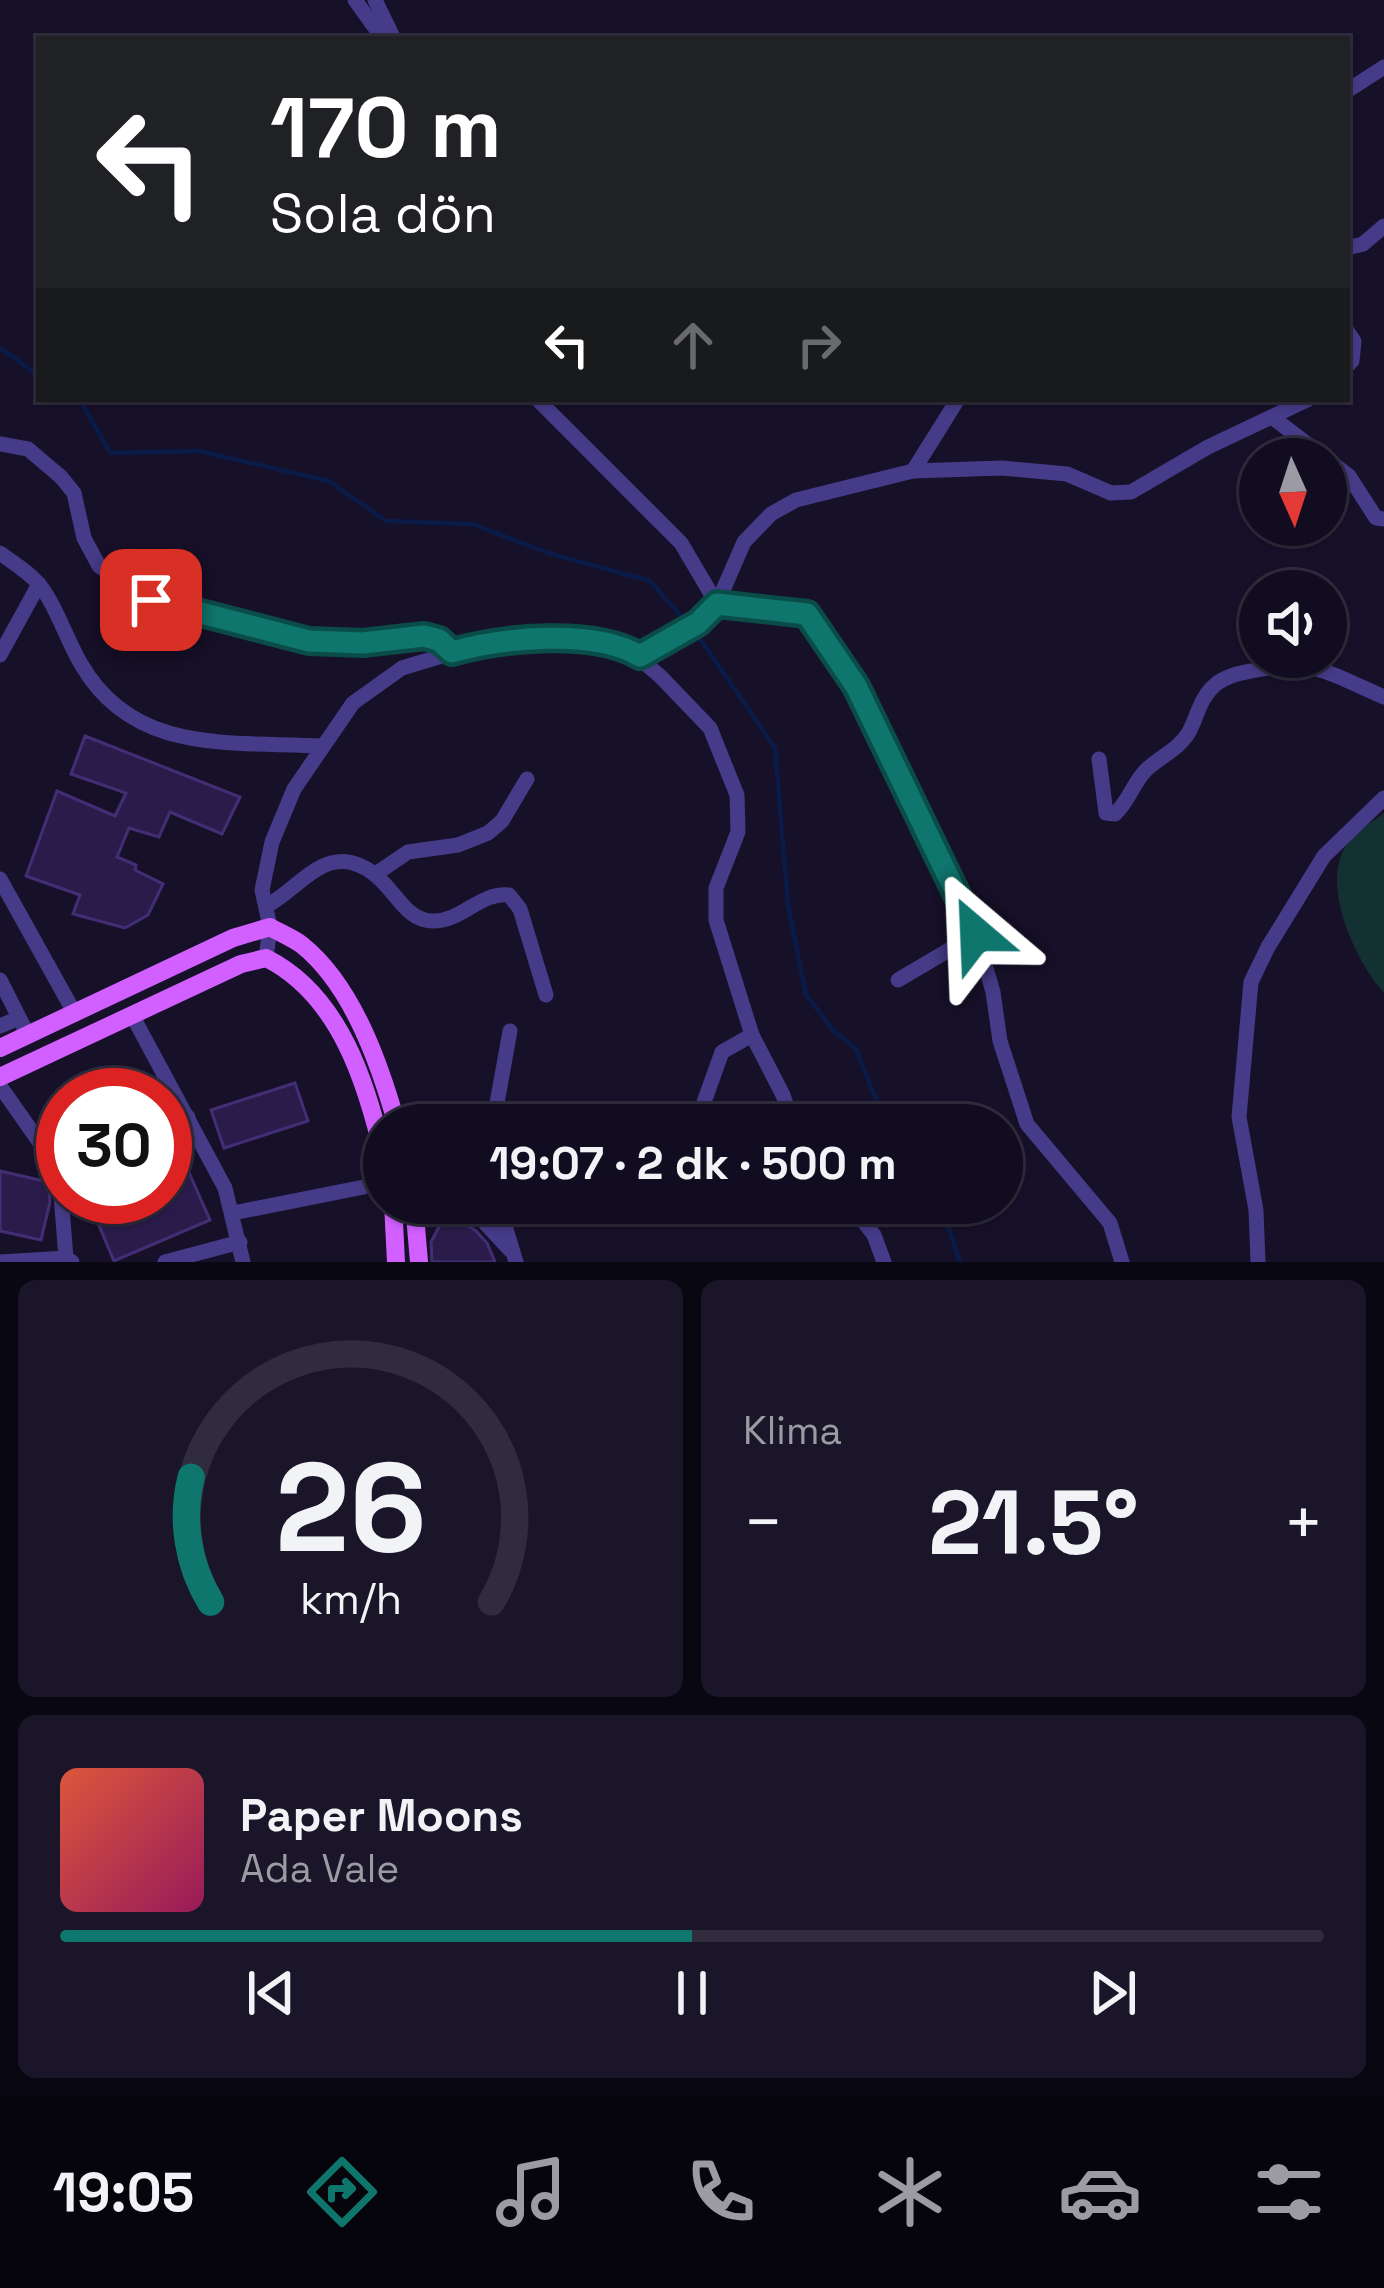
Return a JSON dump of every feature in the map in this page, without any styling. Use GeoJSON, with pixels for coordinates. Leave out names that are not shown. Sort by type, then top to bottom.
{"type":"FeatureCollection","features":[{"type":"Feature","properties":{"kind":"main road"},"geometry":{"type":"LineString","coordinates":[[0,1048],[24,1026],[74,1012],[233,938],[270,927],[303,946],[329,975],[364,1030],[390,1104]]}},
{"type":"Feature","properties":{"kind":"main road"},"geometry":{"type":"LineString","coordinates":[[0,1082],[241,964],[266,958],[286,968],[333,1022],[354,1055],[368,1104]]}},
{"type":"Feature","properties":{"kind":"main road"},"geometry":{"type":"LineString","coordinates":[[394,1224],[397,1262]]}},
{"type":"Feature","properties":{"kind":"main road"},"geometry":{"type":"LineString","coordinates":[[416,1224],[419,1262]]}},
{"type":"Feature","properties":{"kind":"street"},"geometry":{"type":"LineString","coordinates":[[355,0],[381,36]]}},
{"type":"Feature","properties":{"kind":"street"},"geometry":{"type":"LineString","coordinates":[[375,0],[393,36]]}},
{"type":"Feature","properties":{"kind":"street"},"geometry":{"type":"LineString","coordinates":[[1350,89],[1384,67]]}},
{"type":"Feature","properties":{"kind":"street"},"geometry":{"type":"LineString","coordinates":[[1350,247],[1363,244],[1384,226]]}},
{"type":"Feature","properties":{"kind":"street"},"geometry":{"type":"LineString","coordinates":[[540,402],[681,543],[717,604]]}},
{"type":"Feature","properties":{"kind":"street"},"geometry":{"type":"LineString","coordinates":[[913,471],[956,402]]}},
{"type":"Feature","properties":{"kind":"street"},"geometry":{"type":"LineString","coordinates":[[640,656],[698,623],[717,604],[744,542],[771,514],[796,500],[913,471],[1002,468],[1066,474],[1112,493],[1131,492],[1208,447],[1303,402]]}},
{"type":"Feature","properties":{"kind":"street"},"geometry":{"type":"LineString","coordinates":[[1273,417],[1348,476],[1369,510],[1384,519]]}},
{"type":"Feature","properties":{"kind":"street"},"geometry":{"type":"LineString","coordinates":[[0,444],[28,449],[61,477],[74,493],[84,538],[99,566],[151,600],[309,641],[363,643],[424,636],[439,640],[452,652]]}},
{"type":"Feature","properties":{"kind":"street"},"geometry":{"type":"LineString","coordinates":[[0,553],[39,584],[98,692],[142,724],[169,736],[218,743],[323,746]]}},
{"type":"Feature","properties":{"kind":"street"},"geometry":{"type":"LineString","coordinates":[[0,655],[39,584]]}},
{"type":"Feature","properties":{"kind":"street"},"geometry":{"type":"LineString","coordinates":[[717,604],[807,614],[856,686],[976,934],[993,992],[1000,1041],[1027,1124],[1110,1223],[1122,1262]]}},
{"type":"Feature","properties":{"kind":"street"},"geometry":{"type":"LineString","coordinates":[[266,958],[270,927],[262,890],[272,842],[294,789],[353,703],[403,668],[452,652],[520,639],[628,650],[640,656],[710,728],[737,794],[738,832],[716,888],[715,910],[752,1035],[786,1104]]}},
{"type":"Feature","properties":{"kind":"street"},"geometry":{"type":"LineString","coordinates":[[1099,759],[1106,813],[1115,814],[1145,770],[1188,734],[1199,705],[1216,683],[1234,675],[1284,664],[1309,664],[1384,697]]}},
{"type":"Feature","properties":{"kind":"street"},"geometry":{"type":"LineString","coordinates":[[376,873],[408,852],[458,844],[488,833],[502,821],[526,779]]}},
{"type":"Feature","properties":{"kind":"street"},"geometry":{"type":"LineString","coordinates":[[1258,1262],[1256,1210],[1239,1117],[1251,982],[1324,856],[1384,799]]}},
{"type":"Feature","properties":{"kind":"street"},"geometry":{"type":"LineString","coordinates":[[266,906],[331,862],[350,862],[376,873],[410,913],[426,921],[457,916],[490,896],[512,897],[536,952],[546,995]]}},
{"type":"Feature","properties":{"kind":"street"},"geometry":{"type":"LineString","coordinates":[[0,879],[74,1012]]}},
{"type":"Feature","properties":{"kind":"street"},"geometry":{"type":"LineString","coordinates":[[898,980],[976,934]]}},
{"type":"Feature","properties":{"kind":"street"},"geometry":{"type":"LineString","coordinates":[[0,980],[24,1026],[0,1026]]}},
{"type":"Feature","properties":{"kind":"street"},"geometry":{"type":"LineString","coordinates":[[132,1015],[161,1068]]}},
{"type":"Feature","properties":{"kind":"street"},"geometry":{"type":"LineString","coordinates":[[497,1104],[510,1031]]}},
{"type":"Feature","properties":{"kind":"street"},"geometry":{"type":"LineString","coordinates":[[703,1104],[722,1052],[752,1035]]}},
{"type":"Feature","properties":{"kind":"street"},"geometry":{"type":"LineString","coordinates":[[0,1082],[36,1133]]}},
{"type":"Feature","properties":{"kind":"street"},"geometry":{"type":"LineString","coordinates":[[192,1126],[233,1213],[243,1262]]}},
{"type":"Feature","properties":{"kind":"street"},"geometry":{"type":"LineString","coordinates":[[233,1213],[363,1187]]}},
{"type":"Feature","properties":{"kind":"street"},"geometry":{"type":"LineString","coordinates":[[0,1262],[69,1260],[66,1224]]}},
{"type":"Feature","properties":{"kind":"street"},"geometry":{"type":"LineString","coordinates":[[486,1224],[513,1256]]}},
{"type":"Feature","properties":{"kind":"street"},"geometry":{"type":"LineString","coordinates":[[504,1224],[513,1256]]}},
{"type":"Feature","properties":{"kind":"street"},"geometry":{"type":"LineString","coordinates":[[865,1224],[884,1262]]}},
{"type":"Feature","properties":{"kind":"street"},"geometry":{"type":"LineString","coordinates":[[165,1262],[240,1242]]}},
{"type":"Feature","properties":{"kind":"green space"},"geometry":{"type":"Polygon","coordinates":[[[1384,813],[1384,993],[1362,962],[1344,922],[1337,880],[1347,844],[1384,813]]]}},
{"type":"Feature","properties":{"kind":"building"},"geometry":{"type":"Polygon","coordinates":[[[85,736],[240,797],[222,834],[170,812],[159,837],[129,828],[117,857],[163,884],[148,915],[125,928],[73,914],[80,895],[26,876],[57,791],[115,816],[126,793],[71,774],[85,736]]]}},
{"type":"Feature","properties":{"kind":"building"},"geometry":{"type":"Polygon","coordinates":[[[295,1083],[308,1121],[224,1148],[211,1110],[295,1083]]]}},
{"type":"Feature","properties":{"kind":"building"},"geometry":{"type":"Polygon","coordinates":[[[0,1171],[36,1179],[36,1224],[45,1224],[41,1240],[0,1231],[0,1171]]]}},
{"type":"Feature","properties":{"kind":"building"},"geometry":{"type":"Polygon","coordinates":[[[192,1179],[210,1220],[114,1261],[98,1224],[192,1224],[192,1179]]]}},
{"type":"Feature","properties":{"kind":"building"},"geometry":{"type":"Polygon","coordinates":[[[465,1224],[476,1231],[495,1262],[432,1262],[431,1242],[440,1225],[465,1224]]]}},
{"type":"Feature","properties":{"kind":"waterway"},"geometry":{"type":"LineString","coordinates":[[0,348],[36,374]]}},
{"type":"Feature","properties":{"kind":"waterway"},"geometry":{"type":"LineString","coordinates":[[80,402],[110,453],[199,451],[329,481],[386,521],[472,524],[548,553],[650,581],[686,622]]}},
{"type":"Feature","properties":{"kind":"waterway"},"geometry":{"type":"LineString","coordinates":[[694,630],[775,748],[788,905],[806,995],[834,1031],[856,1049],[878,1104]]}},
{"type":"Feature","properties":{"kind":"waterway"},"geometry":{"type":"LineString","coordinates":[[947,1224],[960,1262]]}},
{"type":"Feature","properties":{"kind":"route"},"geometry":{"type":"LineString","coordinates":[[151,600],[287,637],[363,643],[424,636],[439,640],[452,652],[520,639],[591,643],[640,656],[698,623],[717,604],[807,614],[856,686],[976,934]]}}]}
